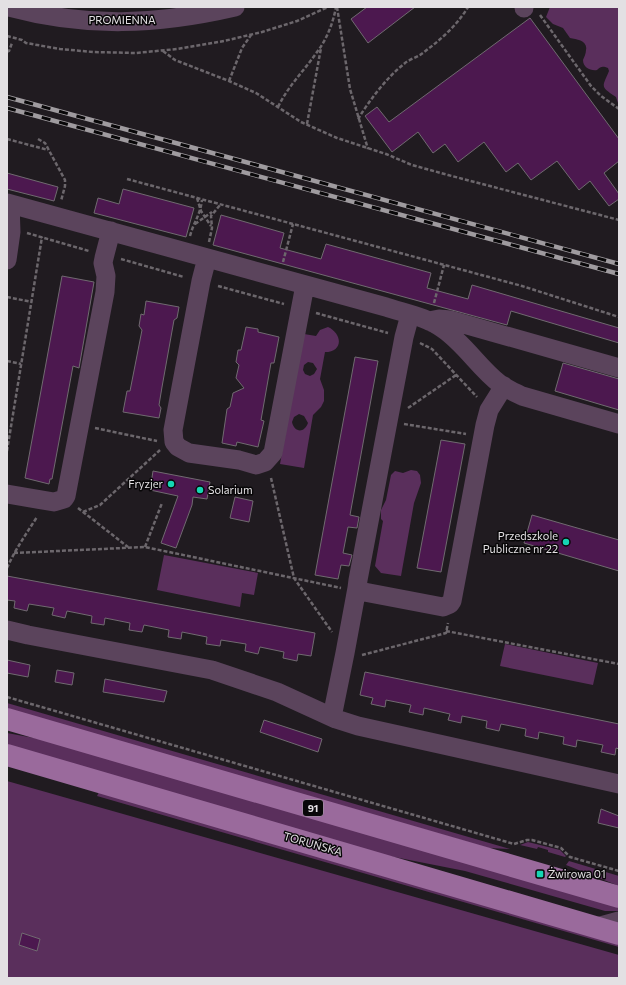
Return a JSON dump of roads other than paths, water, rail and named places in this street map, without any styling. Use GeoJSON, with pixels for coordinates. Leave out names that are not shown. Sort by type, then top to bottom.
{"type":"FeatureCollection","features":[{"type":"Feature","properties":{"kind":"main road","name":"91"},"geometry":{"type":"LineString","coordinates":[[7,720],[619,897]]}},
{"type":"Feature","properties":{"kind":"main road","name":"TORUŃSKA"},"geometry":{"type":"LineString","coordinates":[[7,755],[619,934]]}},
{"type":"Feature","properties":{"kind":"street","name":"PROMIENNA"},"geometry":{"type":"LineString","coordinates":[[9,7],[66,19],[102,22],[131,22],[174,19],[235,7]]}},
{"type":"Feature","properties":{"kind":"street"},"geometry":{"type":"LineString","coordinates":[[7,260],[11,229],[9,203],[206,257],[428,321],[441,327],[461,343],[489,374],[504,386],[522,396],[619,424]]}},
{"type":"Feature","properties":{"kind":"street"},"geometry":{"type":"LineString","coordinates":[[7,494],[58,502],[65,497],[105,292],[106,276],[103,263],[111,231]]}},
{"type":"Feature","properties":{"kind":"street"},"geometry":{"type":"LineString","coordinates":[[206,257],[173,430],[172,444],[189,453],[240,460],[256,465],[265,462],[270,458],[273,453],[305,285]]}},
{"type":"Feature","properties":{"kind":"street"},"geometry":{"type":"LineString","coordinates":[[332,717],[345,656],[404,337],[410,315]]}},
{"type":"Feature","properties":{"kind":"street"},"geometry":{"type":"LineString","coordinates":[[428,321],[439,319],[450,320],[619,368]]}},
{"type":"Feature","properties":{"kind":"street"},"geometry":{"type":"LineString","coordinates":[[357,589],[359,591],[443,607],[450,604],[489,410],[504,386]]}},
{"type":"Feature","properties":{"kind":"street"},"geometry":{"type":"LineString","coordinates":[[7,630],[28,636],[212,670],[277,692],[332,717],[358,726],[619,784]]}},
{"type":"Feature","properties":{"kind":"street"},"geometry":{"type":"LineString","coordinates":[[598,927],[619,921]]}},
{"type":"Feature","properties":{"kind":"railway"},"geometry":{"type":"LineString","coordinates":[[7,97],[619,264]]}},
{"type":"Feature","properties":{"kind":"railway"},"geometry":{"type":"LineString","coordinates":[[7,108],[619,274]]}},
{"type":"Feature","properties":{"kind":"place","name":"Fryzjer"},"geometry":{"type":"Point","coordinates":[171,484]}},
{"type":"Feature","properties":{"kind":"place","name":"Solarium"},"geometry":{"type":"Point","coordinates":[200,490]}},
{"type":"Feature","properties":{"kind":"place","name":"Przedszkole Publiczne nr 22"},"geometry":{"type":"Point","coordinates":[566,542]}},
{"type":"Feature","properties":{"kind":"place","name":"Żwirowa 01"},"geometry":{"type":"Point","coordinates":[540,874]}}]}
